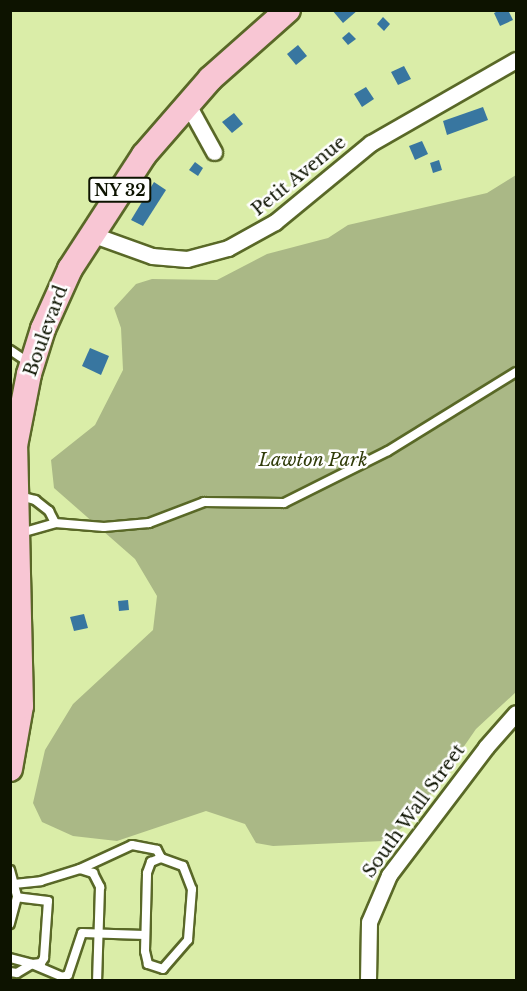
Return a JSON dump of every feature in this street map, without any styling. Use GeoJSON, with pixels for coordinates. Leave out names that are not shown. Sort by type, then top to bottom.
{"type":"FeatureCollection","features":[{"type":"Feature","properties":{"kind":"main road","name":"Boulevard"},"geometry":{"type":"LineString","coordinates":[[10,769],[21,706],[15,414],[32,365],[70,269],[144,155],[188,103],[288,10]]}},
{"type":"Feature","properties":{"kind":"street","name":"Petit Avenue"},"geometry":{"type":"LineString","coordinates":[[91,234],[152,256],[187,259],[228,248],[275,222],[371,143],[516,60]]}},
{"type":"Feature","properties":{"kind":"street"},"geometry":{"type":"LineString","coordinates":[[188,103],[214,152]]}},
{"type":"Feature","properties":{"kind":"street","name":"South Wall Street"},"geometry":{"type":"LineString","coordinates":[[368,981],[369,922],[376,899],[389,875],[486,747],[516,713]]}},
{"type":"Feature","properties":{"kind":"lane"},"geometry":{"type":"LineString","coordinates":[[10,350],[32,365]]}},
{"type":"Feature","properties":{"kind":"lane"},"geometry":{"type":"LineString","coordinates":[[17,534],[42,529],[55,523],[104,527],[149,523],[204,502],[284,503],[388,451],[516,372]]}},
{"type":"Feature","properties":{"kind":"lane"},"geometry":{"type":"LineString","coordinates":[[16,495],[35,500],[49,512],[55,523]]}},
{"type":"Feature","properties":{"kind":"lane"},"geometry":{"type":"LineString","coordinates":[[14,884],[41,881],[80,869],[132,845],[157,850],[161,858]]}},
{"type":"Feature","properties":{"kind":"lane"},"geometry":{"type":"LineString","coordinates":[[161,858],[183,866],[192,889],[188,940],[163,969],[148,963],[145,935],[147,873],[151,862],[161,858]]}},
{"type":"Feature","properties":{"kind":"lane"},"geometry":{"type":"LineString","coordinates":[[80,869],[93,873],[99,887],[97,981]]}},
{"type":"Feature","properties":{"kind":"lane"},"geometry":{"type":"LineString","coordinates":[[10,870],[17,897],[10,924]]}},
{"type":"Feature","properties":{"kind":"lane"},"geometry":{"type":"LineString","coordinates":[[10,972],[17,973],[32,964],[41,963],[45,958],[48,901],[17,897]]}},
{"type":"Feature","properties":{"kind":"lane"},"geometry":{"type":"LineString","coordinates":[[10,958],[32,964],[62,977],[68,975],[82,933],[145,935]]}},
{"type":"Feature","properties":{"kind":"green space","name":"Lawton Park"},"geometry":{"type":"Polygon","coordinates":[[[516,175],[516,692],[476,729],[413,820],[383,841],[273,846],[256,843],[245,824],[206,811],[117,841],[73,836],[42,822],[33,803],[45,750],[73,704],[153,630],[157,596],[135,559],[54,488],[51,460],[95,425],[123,370],[121,328],[114,308],[136,284],[152,279],[217,280],[267,254],[328,238],[348,225],[487,193],[516,175]]]}},
{"type":"Feature","properties":{"kind":"building"},"geometry":{"type":"Polygon","coordinates":[[[332,10],[358,10],[343,23],[332,10]]]}},
{"type":"Feature","properties":{"kind":"building"},"geometry":{"type":"Polygon","coordinates":[[[508,10],[513,20],[500,26],[494,13],[508,10]]]}},
{"type":"Feature","properties":{"kind":"building"},"geometry":{"type":"Polygon","coordinates":[[[383,17],[390,24],[384,31],[377,24],[383,17]]]}},
{"type":"Feature","properties":{"kind":"building"},"geometry":{"type":"Polygon","coordinates":[[[349,32],[356,39],[348,45],[342,38],[349,32]]]}},
{"type":"Feature","properties":{"kind":"building"},"geometry":{"type":"Polygon","coordinates":[[[298,45],[307,56],[296,65],[287,54],[298,45]]]}},
{"type":"Feature","properties":{"kind":"building"},"geometry":{"type":"Polygon","coordinates":[[[404,66],[411,79],[398,85],[391,72],[404,66]]]}},
{"type":"Feature","properties":{"kind":"building"},"geometry":{"type":"Polygon","coordinates":[[[366,87],[374,99],[362,107],[354,94],[366,87]]]}},
{"type":"Feature","properties":{"kind":"building"},"geometry":{"type":"Polygon","coordinates":[[[483,107],[488,120],[447,135],[443,121],[483,107]]]}},
{"type":"Feature","properties":{"kind":"building"},"geometry":{"type":"Polygon","coordinates":[[[234,113],[243,124],[232,133],[222,122],[234,113]]]}},
{"type":"Feature","properties":{"kind":"building"},"geometry":{"type":"Polygon","coordinates":[[[422,141],[428,154],[415,160],[409,146],[422,141]]]}},
{"type":"Feature","properties":{"kind":"building"},"geometry":{"type":"Polygon","coordinates":[[[439,160],[442,170],[433,173],[430,163],[439,160]]]}},
{"type":"Feature","properties":{"kind":"building"},"geometry":{"type":"Polygon","coordinates":[[[195,162],[203,168],[198,176],[189,170],[195,162]]]}},
{"type":"Feature","properties":{"kind":"building"},"geometry":{"type":"Polygon","coordinates":[[[154,182],[166,190],[143,226],[131,220],[154,182]]]}},
{"type":"Feature","properties":{"kind":"building"},"geometry":{"type":"Polygon","coordinates":[[[90,348],[109,356],[101,375],[82,366],[90,348]]]}},
{"type":"Feature","properties":{"kind":"building"},"geometry":{"type":"Polygon","coordinates":[[[128,600],[129,610],[119,611],[118,601],[128,600]]]}},
{"type":"Feature","properties":{"kind":"building"},"geometry":{"type":"Polygon","coordinates":[[[84,614],[88,628],[74,631],[70,617],[84,614]]]}}]}
